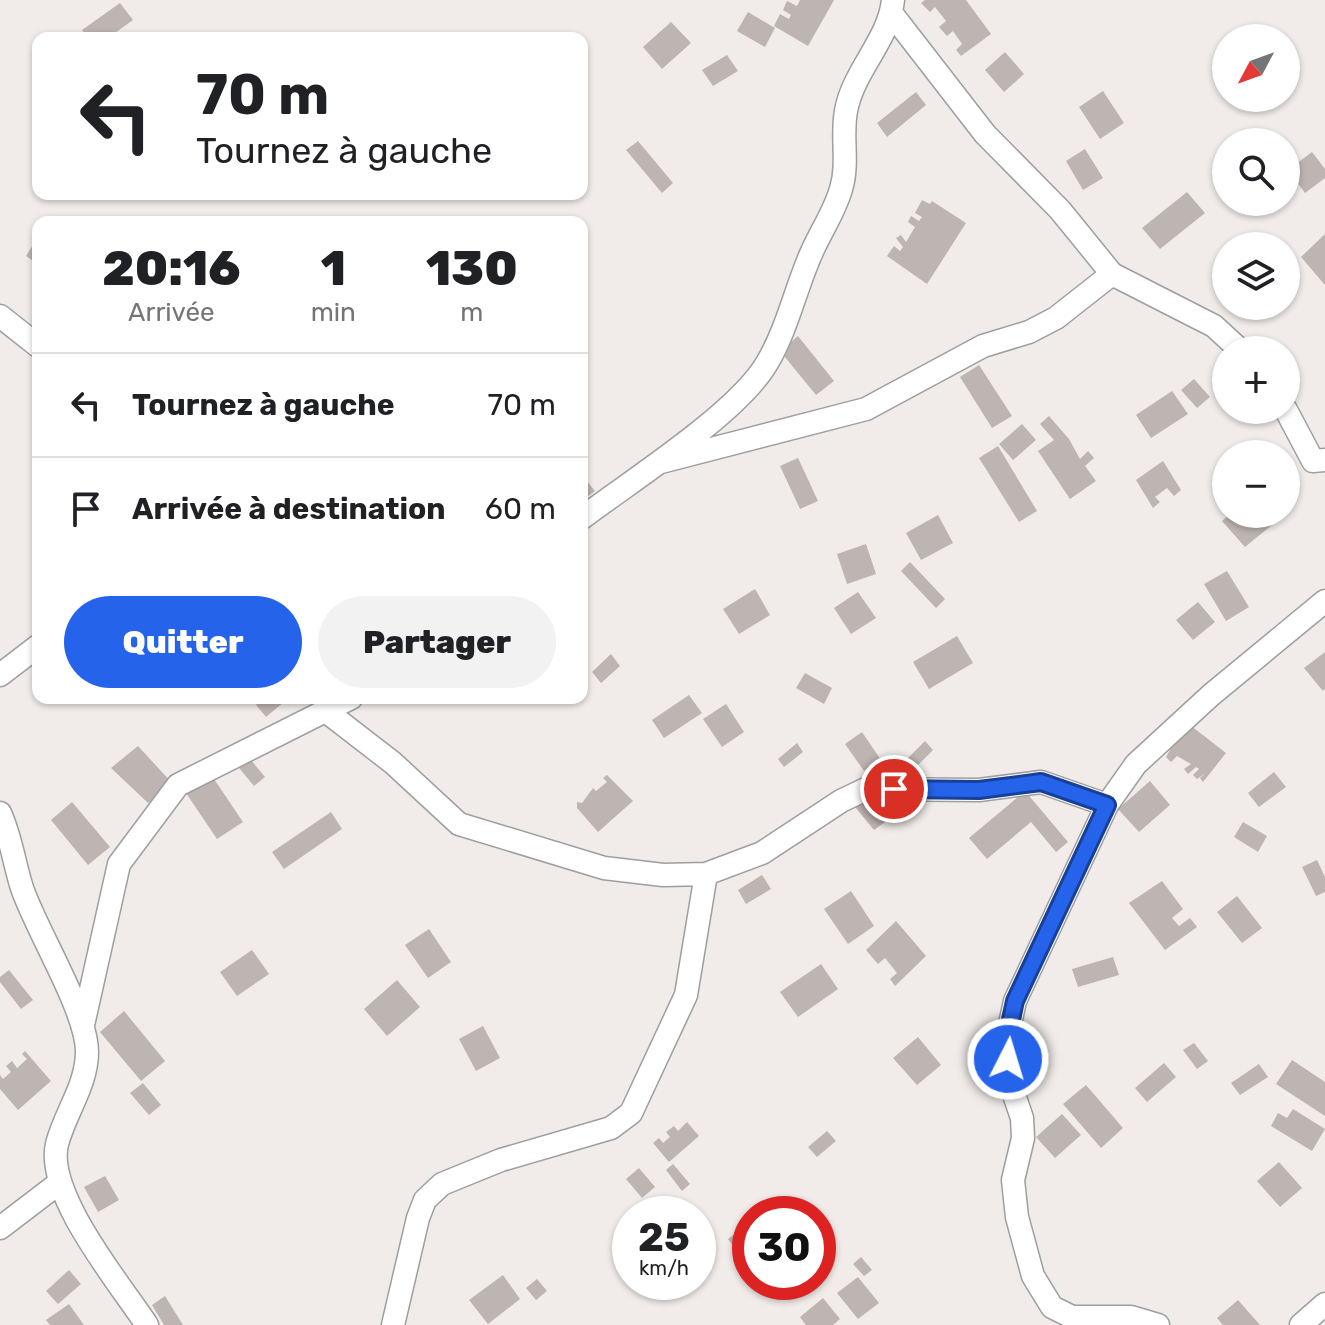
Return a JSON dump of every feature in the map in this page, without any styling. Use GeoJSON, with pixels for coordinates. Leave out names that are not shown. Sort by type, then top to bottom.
{"type":"FeatureCollection","features":[{"type":"Feature","properties":{"kind":"street"},"geometry":{"type":"LineString","coordinates":[[588,514],[730,405],[767,364],[783,332],[809,257],[841,190],[846,158],[845,112],[853,85],[892,7],[985,134],[1060,210],[1112,274],[1214,326],[1225,336]]}},
{"type":"Feature","properties":{"kind":"street"},"geometry":{"type":"LineString","coordinates":[[654,464],[866,409],[983,346],[1029,332],[1056,318],[1112,274]]}},
{"type":"Feature","properties":{"kind":"street"},"geometry":{"type":"LineString","coordinates":[[0,316],[32,341]]}},
{"type":"Feature","properties":{"kind":"street"},"geometry":{"type":"LineString","coordinates":[[1293,424],[1313,461],[1325,460]]}},
{"type":"Feature","properties":{"kind":"street"},"geometry":{"type":"LineString","coordinates":[[1158,1325],[1131,1317],[1072,1317],[1052,1307],[1033,1276],[1017,1217],[1013,1180],[1023,1138],[1022,1118],[1009,1080],[1007,1038],[1015,1001],[1107,805],[1136,764],[1211,695],[1325,601]]}},
{"type":"Feature","properties":{"kind":"street"},"geometry":{"type":"LineString","coordinates":[[0,675],[32,651]]}},
{"type":"Feature","properties":{"kind":"street"},"geometry":{"type":"LineString","coordinates":[[83,1025],[119,864],[178,785],[341,704]]}},
{"type":"Feature","properties":{"kind":"street"},"geometry":{"type":"LineString","coordinates":[[327,712],[393,763],[459,824],[604,868],[663,875],[706,874],[762,853],[841,801],[866,789],[979,790],[1041,782],[1107,805]]}},
{"type":"Feature","properties":{"kind":"street"},"geometry":{"type":"LineString","coordinates":[[0,813],[22,887],[83,1025],[87,1053],[78,1094],[56,1145],[59,1183],[81,1225],[147,1325]]}},
{"type":"Feature","properties":{"kind":"street"},"geometry":{"type":"LineString","coordinates":[[393,1325],[418,1218],[425,1200],[442,1184],[501,1160],[611,1128],[631,1113],[686,995],[706,874]]}},
{"type":"Feature","properties":{"kind":"street"},"geometry":{"type":"LineString","coordinates":[[0,1228],[59,1183]]}},
{"type":"Feature","properties":{"kind":"street"},"geometry":{"type":"LineString","coordinates":[[1301,1325],[1325,1304]]}},
{"type":"Feature","properties":{"kind":"building"},"geometry":{"type":"Polygon","coordinates":[[[800,0],[834,0],[808,46],[774,26],[780,14],[789,19],[791,15],[783,10],[787,1],[797,6],[800,0]]]}},
{"type":"Feature","properties":{"kind":"building"},"geometry":{"type":"Polygon","coordinates":[[[925,0],[966,0],[991,34],[961,56],[956,50],[962,44],[953,31],[947,36],[939,27],[946,21],[935,7],[930,12],[921,3],[925,0]]]}},
{"type":"Feature","properties":{"kind":"building"},"geometry":{"type":"Polygon","coordinates":[[[120,3],[133,20],[116,32],[82,30],[120,3]]]}},
{"type":"Feature","properties":{"kind":"building"},"geometry":{"type":"Polygon","coordinates":[[[748,12],[775,28],[765,47],[737,31],[748,12]]]}},
{"type":"Feature","properties":{"kind":"building"},"geometry":{"type":"Polygon","coordinates":[[[671,22],[691,43],[662,69],[643,47],[671,22]]]}},
{"type":"Feature","properties":{"kind":"building"},"geometry":{"type":"Polygon","coordinates":[[[1005,52],[1024,74],[1004,92],[985,70],[1005,52]]]}},
{"type":"Feature","properties":{"kind":"building"},"geometry":{"type":"Polygon","coordinates":[[[727,55],[738,71],[713,86],[702,70],[727,55]]]}},
{"type":"Feature","properties":{"kind":"building"},"geometry":{"type":"Polygon","coordinates":[[[1103,91],[1124,123],[1100,139],[1079,107],[1103,91]]]}},
{"type":"Feature","properties":{"kind":"building"},"geometry":{"type":"Polygon","coordinates":[[[916,92],[926,105],[887,137],[877,123],[916,92]]]}},
{"type":"Feature","properties":{"kind":"building"},"geometry":{"type":"Polygon","coordinates":[[[638,141],[673,183],[662,193],[626,150],[638,141]]]}},
{"type":"Feature","properties":{"kind":"building"},"geometry":{"type":"Polygon","coordinates":[[[1085,149],[1103,178],[1083,190],[1066,161],[1085,149]]]}},
{"type":"Feature","properties":{"kind":"building"},"geometry":{"type":"Polygon","coordinates":[[[1312,152],[1325,169],[1325,178],[1305,193],[1300,186],[1300,161],[1312,152]]]}},
{"type":"Feature","properties":{"kind":"building"},"geometry":{"type":"Polygon","coordinates":[[[1187,192],[1205,213],[1160,249],[1142,228],[1187,192]]]}},
{"type":"Feature","properties":{"kind":"building"},"geometry":{"type":"Polygon","coordinates":[[[922,200],[930,204],[932,201],[966,223],[927,284],[887,256],[894,246],[900,251],[903,247],[896,238],[901,235],[906,242],[915,227],[908,222],[911,216],[919,221],[922,217],[915,213],[922,200]]]}},
{"type":"Feature","properties":{"kind":"building"},"geometry":{"type":"Polygon","coordinates":[[[1325,234],[1325,285],[1301,257],[1325,234]]]}},
{"type":"Feature","properties":{"kind":"building"},"geometry":{"type":"Polygon","coordinates":[[[32,246],[32,260],[26,256],[32,246]]]}},
{"type":"Feature","properties":{"kind":"building"},"geometry":{"type":"Polygon","coordinates":[[[798,336],[834,381],[816,395],[780,351],[798,336]]]}},
{"type":"Feature","properties":{"kind":"building"},"geometry":{"type":"Polygon","coordinates":[[[979,365],[1012,416],[992,428],[960,377],[979,365]]]}},
{"type":"Feature","properties":{"kind":"building"},"geometry":{"type":"Polygon","coordinates":[[[1194,379],[1210,397],[1197,408],[1181,390],[1194,379]]]}},
{"type":"Feature","properties":{"kind":"building"},"geometry":{"type":"Polygon","coordinates":[[[1172,391],[1188,414],[1151,438],[1136,415],[1172,391]]]}},
{"type":"Feature","properties":{"kind":"building"},"geometry":{"type":"Polygon","coordinates":[[[1049,416],[1069,439],[1080,459],[1088,451],[1094,458],[1085,466],[1096,481],[1070,499],[1038,451],[1054,440],[1040,424],[1049,416]]]}},
{"type":"Feature","properties":{"kind":"building"},"geometry":{"type":"Polygon","coordinates":[[[1022,424],[1036,440],[1013,460],[999,444],[1022,424]]]}},
{"type":"Feature","properties":{"kind":"building"},"geometry":{"type":"Polygon","coordinates":[[[998,446],[1037,511],[1019,522],[979,458],[998,446]]]}},
{"type":"Feature","properties":{"kind":"building"},"geometry":{"type":"Polygon","coordinates":[[[798,458],[818,501],[800,509],[780,466],[798,458]]]}},
{"type":"Feature","properties":{"kind":"building"},"geometry":{"type":"Polygon","coordinates":[[[1163,461],[1181,490],[1174,496],[1167,488],[1155,497],[1160,502],[1153,508],[1136,480],[1163,461]]]}},
{"type":"Feature","properties":{"kind":"building"},"geometry":{"type":"Polygon","coordinates":[[[588,482],[595,491],[588,496],[588,482]]]}},
{"type":"Feature","properties":{"kind":"building"},"geometry":{"type":"Polygon","coordinates":[[[938,515],[953,543],[921,560],[906,533],[938,515]]]}},
{"type":"Feature","properties":{"kind":"building"},"geometry":{"type":"Polygon","coordinates":[[[1228,528],[1268,528],[1245,547],[1228,528]]]}},
{"type":"Feature","properties":{"kind":"building"},"geometry":{"type":"Polygon","coordinates":[[[866,544],[876,574],[847,584],[837,554],[866,544]]]}},
{"type":"Feature","properties":{"kind":"building"},"geometry":{"type":"Polygon","coordinates":[[[910,562],[945,599],[936,608],[901,571],[910,562]]]}},
{"type":"Feature","properties":{"kind":"building"},"geometry":{"type":"Polygon","coordinates":[[[1227,571],[1249,607],[1226,621],[1204,584],[1227,571]]]}},
{"type":"Feature","properties":{"kind":"building"},"geometry":{"type":"Polygon","coordinates":[[[755,589],[770,615],[739,634],[723,609],[755,589]]]}},
{"type":"Feature","properties":{"kind":"building"},"geometry":{"type":"Polygon","coordinates":[[[858,592],[876,618],[851,634],[834,608],[858,592]]]}},
{"type":"Feature","properties":{"kind":"building"},"geometry":{"type":"Polygon","coordinates":[[[1198,602],[1215,622],[1193,640],[1176,620],[1198,602]]]}},
{"type":"Feature","properties":{"kind":"building"},"geometry":{"type":"Polygon","coordinates":[[[957,636],[973,663],[929,689],[913,662],[957,636]]]}},
{"type":"Feature","properties":{"kind":"building"},"geometry":{"type":"Polygon","coordinates":[[[1325,652],[1325,689],[1323,691],[1304,668],[1325,652]]]}},
{"type":"Feature","properties":{"kind":"building"},"geometry":{"type":"Polygon","coordinates":[[[611,654],[620,666],[601,683],[592,672],[611,654]]]}},
{"type":"Feature","properties":{"kind":"building"},"geometry":{"type":"Polygon","coordinates":[[[805,673],[832,688],[824,704],[796,688],[805,673]]]}},
{"type":"Feature","properties":{"kind":"building"},"geometry":{"type":"Polygon","coordinates":[[[689,695],[702,713],[664,738],[652,720],[689,695]]]}},
{"type":"Feature","properties":{"kind":"building"},"geometry":{"type":"Polygon","coordinates":[[[257,704],[282,704],[266,717],[257,704]]]}},
{"type":"Feature","properties":{"kind":"building"},"geometry":{"type":"Polygon","coordinates":[[[726,704],[744,732],[722,747],[703,719],[726,704]]]}},
{"type":"Feature","properties":{"kind":"building"},"geometry":{"type":"Polygon","coordinates":[[[1186,722],[1226,753],[1203,782],[1200,778],[1206,773],[1197,779],[1193,775],[1199,769],[1196,767],[1188,774],[1184,769],[1191,764],[1177,756],[1171,762],[1166,757],[1186,722]]]}},
{"type":"Feature","properties":{"kind":"building"},"geometry":{"type":"Polygon","coordinates":[[[862,732],[881,760],[864,771],[845,744],[862,732]]]}},
{"type":"Feature","properties":{"kind":"building"},"geometry":{"type":"Polygon","coordinates":[[[925,741],[933,750],[906,777],[898,768],[925,741]]]}},
{"type":"Feature","properties":{"kind":"building"},"geometry":{"type":"Polygon","coordinates":[[[797,743],[803,752],[784,767],[778,759],[797,743]]]}},
{"type":"Feature","properties":{"kind":"building"},"geometry":{"type":"Polygon","coordinates":[[[138,746],[173,784],[148,803],[111,768],[138,746]]]}},
{"type":"Feature","properties":{"kind":"building"},"geometry":{"type":"Polygon","coordinates":[[[246,754],[265,777],[254,786],[235,763],[246,754]]]}},
{"type":"Feature","properties":{"kind":"building"},"geometry":{"type":"Polygon","coordinates":[[[1274,772],[1286,787],[1259,807],[1248,793],[1274,772]]]}},
{"type":"Feature","properties":{"kind":"building"},"geometry":{"type":"Polygon","coordinates":[[[607,775],[633,801],[598,832],[577,808],[577,802],[582,803],[593,788],[596,791],[607,782],[603,778],[607,775]]]}},
{"type":"Feature","properties":{"kind":"building"},"geometry":{"type":"Polygon","coordinates":[[[212,776],[243,822],[217,839],[186,793],[212,776]]]}},
{"type":"Feature","properties":{"kind":"building"},"geometry":{"type":"Polygon","coordinates":[[[1150,781],[1170,805],[1139,832],[1118,809],[1150,781]]]}},
{"type":"Feature","properties":{"kind":"building"},"geometry":{"type":"Polygon","coordinates":[[[1025,791],[1068,842],[1056,852],[1031,822],[987,859],[969,838],[1025,791]]]}},
{"type":"Feature","properties":{"kind":"building"},"geometry":{"type":"Polygon","coordinates":[[[862,793],[885,822],[874,830],[851,802],[862,793]]]}},
{"type":"Feature","properties":{"kind":"building"},"geometry":{"type":"Polygon","coordinates":[[[72,802],[110,847],[88,865],[51,820],[72,802]]]}},
{"type":"Feature","properties":{"kind":"building"},"geometry":{"type":"Polygon","coordinates":[[[331,812],[342,829],[284,869],[272,852],[331,812]]]}},
{"type":"Feature","properties":{"kind":"building"},"geometry":{"type":"Polygon","coordinates":[[[1243,822],[1267,836],[1258,852],[1234,837],[1243,822]]]}},
{"type":"Feature","properties":{"kind":"building"},"geometry":{"type":"Polygon","coordinates":[[[1317,860],[1325,877],[1325,892],[1316,896],[1302,867],[1317,860]]]}},
{"type":"Feature","properties":{"kind":"building"},"geometry":{"type":"Polygon","coordinates":[[[762,875],[771,889],[746,904],[738,890],[762,875]]]}},
{"type":"Feature","properties":{"kind":"building"},"geometry":{"type":"Polygon","coordinates":[[[1162,881],[1183,909],[1172,918],[1179,926],[1190,918],[1197,927],[1165,950],[1129,903],[1162,881]]]}},
{"type":"Feature","properties":{"kind":"building"},"geometry":{"type":"Polygon","coordinates":[[[851,891],[874,926],[848,944],[824,909],[851,891]]]}},
{"type":"Feature","properties":{"kind":"building"},"geometry":{"type":"Polygon","coordinates":[[[1237,896],[1262,928],[1242,943],[1217,912],[1237,896]]]}},
{"type":"Feature","properties":{"kind":"building"},"geometry":{"type":"Polygon","coordinates":[[[896,921],[926,956],[895,986],[890,979],[897,973],[885,958],[878,964],[866,950],[896,921]]]}},
{"type":"Feature","properties":{"kind":"building"},"geometry":{"type":"Polygon","coordinates":[[[429,929],[451,962],[428,978],[405,945],[429,929]]]}},
{"type":"Feature","properties":{"kind":"building"},"geometry":{"type":"Polygon","coordinates":[[[252,950],[269,974],[237,996],[220,972],[252,950]]]}},
{"type":"Feature","properties":{"kind":"building"},"geometry":{"type":"Polygon","coordinates":[[[1113,957],[1119,975],[1078,987],[1072,969],[1113,957]]]}},
{"type":"Feature","properties":{"kind":"building"},"geometry":{"type":"Polygon","coordinates":[[[821,964],[838,989],[798,1017],[780,992],[821,964]]]}},
{"type":"Feature","properties":{"kind":"building"},"geometry":{"type":"Polygon","coordinates":[[[9,970],[33,1000],[21,1009],[0,982],[0,977],[9,970]]]}},
{"type":"Feature","properties":{"kind":"building"},"geometry":{"type":"Polygon","coordinates":[[[397,980],[420,1007],[387,1036],[364,1009],[397,980]]]}},
{"type":"Feature","properties":{"kind":"building"},"geometry":{"type":"Polygon","coordinates":[[[124,1011],[165,1061],[141,1081],[100,1032],[124,1011]]]}},
{"type":"Feature","properties":{"kind":"building"},"geometry":{"type":"Polygon","coordinates":[[[483,1026],[500,1058],[476,1071],[459,1039],[483,1026]]]}},
{"type":"Feature","properties":{"kind":"building"},"geometry":{"type":"Polygon","coordinates":[[[918,1037],[941,1065],[917,1085],[893,1058],[918,1037]]]}},
{"type":"Feature","properties":{"kind":"building"},"geometry":{"type":"Polygon","coordinates":[[[1194,1043],[1208,1061],[1197,1069],[1183,1050],[1194,1043]]]}},
{"type":"Feature","properties":{"kind":"building"},"geometry":{"type":"Polygon","coordinates":[[[25,1051],[51,1081],[18,1110],[0,1089],[0,1075],[3,1079],[11,1072],[6,1066],[12,1061],[17,1068],[27,1059],[22,1054],[25,1051]]]}},
{"type":"Feature","properties":{"kind":"building"},"geometry":{"type":"Polygon","coordinates":[[[1292,1060],[1325,1082],[1325,1116],[1276,1084],[1292,1060]]]}},
{"type":"Feature","properties":{"kind":"building"},"geometry":{"type":"Polygon","coordinates":[[[1164,1063],[1176,1077],[1147,1102],[1135,1088],[1164,1063]]]}},
{"type":"Feature","properties":{"kind":"building"},"geometry":{"type":"Polygon","coordinates":[[[1259,1064],[1268,1077],[1240,1095],[1231,1083],[1259,1064]]]}},
{"type":"Feature","properties":{"kind":"building"},"geometry":{"type":"Polygon","coordinates":[[[143,1083],[161,1105],[149,1115],[130,1093],[143,1083]]]}},
{"type":"Feature","properties":{"kind":"building"},"geometry":{"type":"Polygon","coordinates":[[[1086,1085],[1123,1128],[1101,1148],[1063,1104],[1086,1085]]]}},
{"type":"Feature","properties":{"kind":"building"},"geometry":{"type":"Polygon","coordinates":[[[1293,1109],[1325,1129],[1312,1151],[1271,1126],[1278,1113],[1287,1118],[1293,1109]]]}},
{"type":"Feature","properties":{"kind":"building"},"geometry":{"type":"Polygon","coordinates":[[[1062,1114],[1081,1135],[1055,1158],[1036,1137],[1062,1114]]]}},
{"type":"Feature","properties":{"kind":"building"},"geometry":{"type":"Polygon","coordinates":[[[687,1122],[699,1136],[669,1162],[653,1143],[659,1138],[663,1143],[670,1137],[666,1132],[674,1126],[678,1131],[687,1122]]]}},
{"type":"Feature","properties":{"kind":"building"},"geometry":{"type":"Polygon","coordinates":[[[827,1131],[836,1141],[817,1157],[808,1147],[827,1131]]]}},
{"type":"Feature","properties":{"kind":"building"},"geometry":{"type":"Polygon","coordinates":[[[1279,1162],[1302,1188],[1280,1207],[1257,1181],[1279,1162]]]}},
{"type":"Feature","properties":{"kind":"building"},"geometry":{"type":"Polygon","coordinates":[[[673,1164],[690,1184],[682,1191],[666,1170],[673,1164]]]}},
{"type":"Feature","properties":{"kind":"building"},"geometry":{"type":"Polygon","coordinates":[[[639,1168],[655,1187],[640,1196],[626,1179],[639,1168]]]}},
{"type":"Feature","properties":{"kind":"building"},"geometry":{"type":"Polygon","coordinates":[[[105,1176],[119,1200],[98,1212],[84,1187],[105,1176]]]}},
{"type":"Feature","properties":{"kind":"building"},"geometry":{"type":"Polygon","coordinates":[[[861,1257],[872,1270],[864,1276],[853,1264],[861,1257]]]}},
{"type":"Feature","properties":{"kind":"building"},"geometry":{"type":"Polygon","coordinates":[[[69,1270],[81,1284],[58,1304],[46,1291],[69,1270]]]}},
{"type":"Feature","properties":{"kind":"building"},"geometry":{"type":"Polygon","coordinates":[[[503,1275],[520,1299],[488,1324],[469,1300],[503,1275]]]}},
{"type":"Feature","properties":{"kind":"building"},"geometry":{"type":"Polygon","coordinates":[[[858,1277],[879,1303],[858,1319],[837,1293],[858,1277]]]}},
{"type":"Feature","properties":{"kind":"building"},"geometry":{"type":"Polygon","coordinates":[[[537,1279],[547,1291],[536,1300],[526,1288],[537,1279]]]}},
{"type":"Feature","properties":{"kind":"building"},"geometry":{"type":"Polygon","coordinates":[[[165,1296],[183,1325],[164,1325],[152,1305],[165,1296]]]}},
{"type":"Feature","properties":{"kind":"building"},"geometry":{"type":"Polygon","coordinates":[[[825,1300],[840,1319],[833,1325],[806,1325],[800,1317],[825,1300]]]}},
{"type":"Feature","properties":{"kind":"building"},"geometry":{"type":"Polygon","coordinates":[[[1238,1300],[1260,1325],[1223,1325],[1217,1318],[1238,1300]]]}},
{"type":"Feature","properties":{"kind":"building"},"geometry":{"type":"Polygon","coordinates":[[[69,1304],[84,1325],[50,1325],[46,1320],[69,1304]]]}},
{"type":"Feature","properties":{"kind":"route"},"geometry":{"type":"LineString","coordinates":[[894,789],[979,790],[1041,782],[1107,805],[1063,906],[1015,1001],[1007,1038],[1008,1059]]}}]}
